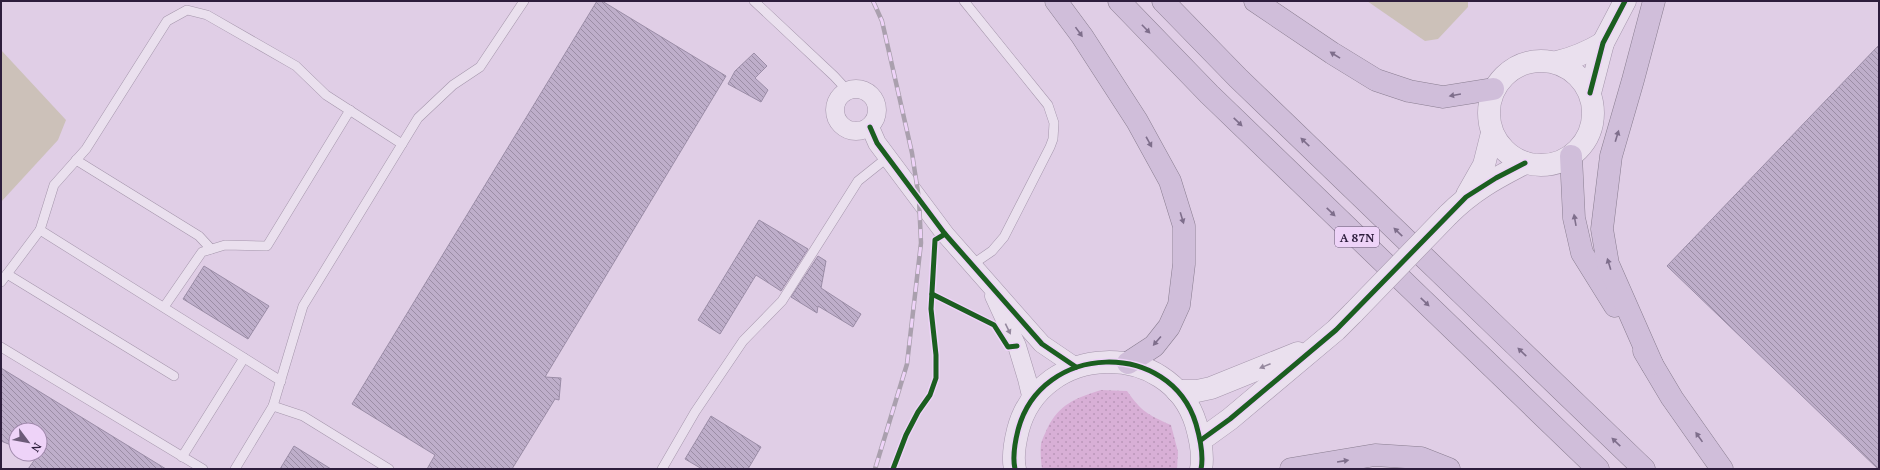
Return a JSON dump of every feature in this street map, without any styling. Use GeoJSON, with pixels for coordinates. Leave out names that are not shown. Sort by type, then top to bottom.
{"type":"FeatureCollection","features":[{"type":"Feature","properties":{"kind":"highway"},"geometry":{"type":"LineString","coordinates":[[1056,1],[1082,36],[1137,121],[1170,181],[1184,226],[1184,264],[1179,305],[1169,327],[1154,346],[1128,363]]}},
{"type":"Feature","properties":{"kind":"highway","name":"A 87N"},"geometry":{"type":"LineString","coordinates":[[1119,1],[1209,94],[1598,469]]}},
{"type":"Feature","properties":{"kind":"highway","name":"A 87N"},"geometry":{"type":"LineString","coordinates":[[1163,1],[1238,78],[1644,469]]}},
{"type":"Feature","properties":{"kind":"highway"},"geometry":{"type":"LineString","coordinates":[[1255,1],[1332,54],[1376,80],[1410,91],[1443,97],[1494,89]]}},
{"type":"Feature","properties":{"kind":"highway"},"geometry":{"type":"LineString","coordinates":[[1652,364],[1608,264],[1602,229],[1611,156],[1654,1]]}},
{"type":"Feature","properties":{"kind":"highway"},"geometry":{"type":"LineString","coordinates":[[1571,156],[1574,218],[1582,252],[1592,271],[1672,398],[1722,469]]}},
{"type":"Feature","properties":{"kind":"highway"},"geometry":{"type":"LineString","coordinates":[[1291,469],[1375,456],[1421,458],[1449,469]]}},
{"type":"Feature","properties":{"kind":"street"},"geometry":{"type":"LineString","coordinates":[[1590,93],[1604,43],[1625,1]]}},
{"type":"Feature","properties":{"kind":"street"},"geometry":{"type":"LineString","coordinates":[[1557,62],[1578,74],[1590,93],[1594,117],[1587,139],[1571,156],[1549,165],[1525,163],[1504,151],[1492,132],[1488,111],[1494,89],[1509,70],[1532,60],[1557,62],[1572,59],[1587,53],[1604,43]]}},
{"type":"Feature","properties":{"kind":"street"},"geometry":{"type":"LineString","coordinates":[[857,88],[867,91],[874,98],[878,108],[876,118],[870,126],[861,131],[850,130],[842,126],[836,117],[835,107],[839,97],[847,90],[857,88]]}},
{"type":"Feature","properties":{"kind":"street"},"geometry":{"type":"LineString","coordinates":[[870,126],[877,143],[945,234],[1042,344],[1076,367]]}},
{"type":"Feature","properties":{"kind":"street"},"geometry":{"type":"LineString","coordinates":[[1466,197],[1484,165],[1492,132]]}},
{"type":"Feature","properties":{"kind":"street"},"geometry":{"type":"LineString","coordinates":[[1201,440],[1230,419],[1314,346],[1336,330],[1466,197],[1496,178],[1525,163]]}},
{"type":"Feature","properties":{"kind":"street"},"geometry":{"type":"LineString","coordinates":[[987,280],[1017,346],[1032,400]]}},
{"type":"Feature","properties":{"kind":"street"},"geometry":{"type":"LineString","coordinates":[[1177,391],[1197,391],[1211,388],[1314,346]]}},
{"type":"Feature","properties":{"kind":"street"},"geometry":{"type":"LineString","coordinates":[[1015,469],[1015,442],[1021,420],[1032,400],[1044,386],[1059,375],[1076,367],[1102,361],[1128,363],[1155,373],[1177,391],[1193,414],[1201,440],[1201,469]]}},
{"type":"Feature","properties":{"kind":"lane"},"geometry":{"type":"LineString","coordinates":[[236,469],[273,406],[303,306],[418,118],[453,85],[480,67],[524,1]]}},
{"type":"Feature","properties":{"kind":"lane"},"geometry":{"type":"LineString","coordinates":[[754,1],[847,90]]}},
{"type":"Feature","properties":{"kind":"lane"},"geometry":{"type":"LineString","coordinates":[[964,1],[1048,105],[1052,114],[1055,131],[1050,147],[1004,237],[992,252],[973,264]]}},
{"type":"Feature","properties":{"kind":"lane"},"geometry":{"type":"LineString","coordinates":[[1,282],[40,230],[54,185],[86,149],[166,21],[187,10],[207,15],[296,66],[326,95],[402,144]]}},
{"type":"Feature","properties":{"kind":"lane"},"geometry":{"type":"LineString","coordinates":[[164,307],[202,252],[224,245],[267,246],[350,110]]}},
{"type":"Feature","properties":{"kind":"lane"},"geometry":{"type":"LineString","coordinates":[[662,469],[695,412],[743,341],[782,301],[858,181],[888,157]]}},
{"type":"Feature","properties":{"kind":"lane"},"geometry":{"type":"LineString","coordinates":[[76,160],[199,236],[211,249]]}},
{"type":"Feature","properties":{"kind":"lane"},"geometry":{"type":"LineString","coordinates":[[40,230],[281,380]]}},
{"type":"Feature","properties":{"kind":"lane"},"geometry":{"type":"LineString","coordinates":[[7,274],[174,376]]}},
{"type":"Feature","properties":{"kind":"lane"},"geometry":{"type":"LineString","coordinates":[[1,347],[203,469]]}},
{"type":"Feature","properties":{"kind":"lane"},"geometry":{"type":"LineString","coordinates":[[182,457],[244,358]]}},
{"type":"Feature","properties":{"kind":"lane"},"geometry":{"type":"LineString","coordinates":[[273,406],[303,416],[389,469]]}},
{"type":"Feature","properties":{"kind":"shaded area"},"geometry":{"type":"Polygon","coordinates":[[[1367,1],[1468,1],[1468,7],[1438,39],[1425,41],[1367,1]]]}},
{"type":"Feature","properties":{"kind":"shaded area"},"geometry":{"type":"Polygon","coordinates":[[[1,50],[66,120],[58,140],[1,202],[1,50]]]}},
{"type":"Feature","properties":{"kind":"shaded area"},"geometry":{"type":"Polygon","coordinates":[[[1101,390],[1127,391],[1146,412],[1171,425],[1178,452],[1177,469],[1042,469],[1041,444],[1047,429],[1057,413],[1076,399],[1101,390]]]}},
{"type":"Feature","properties":{"kind":"building"},"geometry":{"type":"Polygon","coordinates":[[[597,1],[602,1],[726,76],[545,377],[561,378],[559,400],[555,399],[512,469],[427,469],[435,455],[352,404],[597,1]]]}},
{"type":"Feature","properties":{"kind":"building"},"geometry":{"type":"Polygon","coordinates":[[[1879,45],[1879,469],[1878,469],[1667,266],[1879,45]]]}},
{"type":"Feature","properties":{"kind":"building"},"geometry":{"type":"Polygon","coordinates":[[[754,53],[767,66],[755,78],[768,90],[761,102],[728,84],[735,71],[754,53]]]}},
{"type":"Feature","properties":{"kind":"building"},"geometry":{"type":"Polygon","coordinates":[[[759,220],[808,249],[781,291],[756,275],[720,334],[698,320],[759,220]]]}},
{"type":"Feature","properties":{"kind":"building"},"geometry":{"type":"Polygon","coordinates":[[[818,256],[826,261],[821,288],[861,314],[853,327],[818,306],[817,313],[791,297],[818,256]]]}},
{"type":"Feature","properties":{"kind":"building"},"geometry":{"type":"Polygon","coordinates":[[[204,266],[269,306],[248,339],[183,299],[204,266]]]}},
{"type":"Feature","properties":{"kind":"building"},"geometry":{"type":"Polygon","coordinates":[[[1,368],[166,469],[28,469],[33,462],[48,462],[48,422],[8,422],[8,444],[1,441],[1,368]]]}},
{"type":"Feature","properties":{"kind":"building"},"geometry":{"type":"Polygon","coordinates":[[[711,416],[761,447],[748,469],[702,469],[685,459],[711,416]]]}},
{"type":"Feature","properties":{"kind":"building"},"geometry":{"type":"Polygon","coordinates":[[[294,446],[331,469],[280,469],[294,446]]]}},
{"type":"Feature","properties":{"kind":"railway"},"geometry":{"type":"LineString","coordinates":[[873,1],[882,21],[912,153],[919,199],[921,243],[907,364],[875,469]]}},
{"type":"Feature","properties":{"kind":"cycle path"},"geometry":{"type":"LineString","coordinates":[[1590,93],[1603,43],[1625,1]]}},
{"type":"Feature","properties":{"kind":"cycle path"},"geometry":{"type":"LineString","coordinates":[[870,127],[877,143],[945,234],[1042,344],[1076,367]]}},
{"type":"Feature","properties":{"kind":"cycle path"},"geometry":{"type":"LineString","coordinates":[[1201,440],[1230,419],[1336,330],[1466,197],[1496,178],[1525,163]]}},
{"type":"Feature","properties":{"kind":"cycle path"},"geometry":{"type":"LineString","coordinates":[[893,469],[906,435],[918,412],[930,395],[936,378],[936,355],[931,309],[935,240],[945,234]]}},
{"type":"Feature","properties":{"kind":"cycle path"},"geometry":{"type":"LineString","coordinates":[[932,294],[994,325],[1008,347],[1017,346]]}},
{"type":"Feature","properties":{"kind":"cycle path"},"geometry":{"type":"LineString","coordinates":[[1015,469],[1014,454],[1018,430],[1031,401],[1052,380],[1078,367],[1106,362],[1134,365],[1160,377],[1182,396],[1196,424],[1202,452],[1201,469]]}}]}
